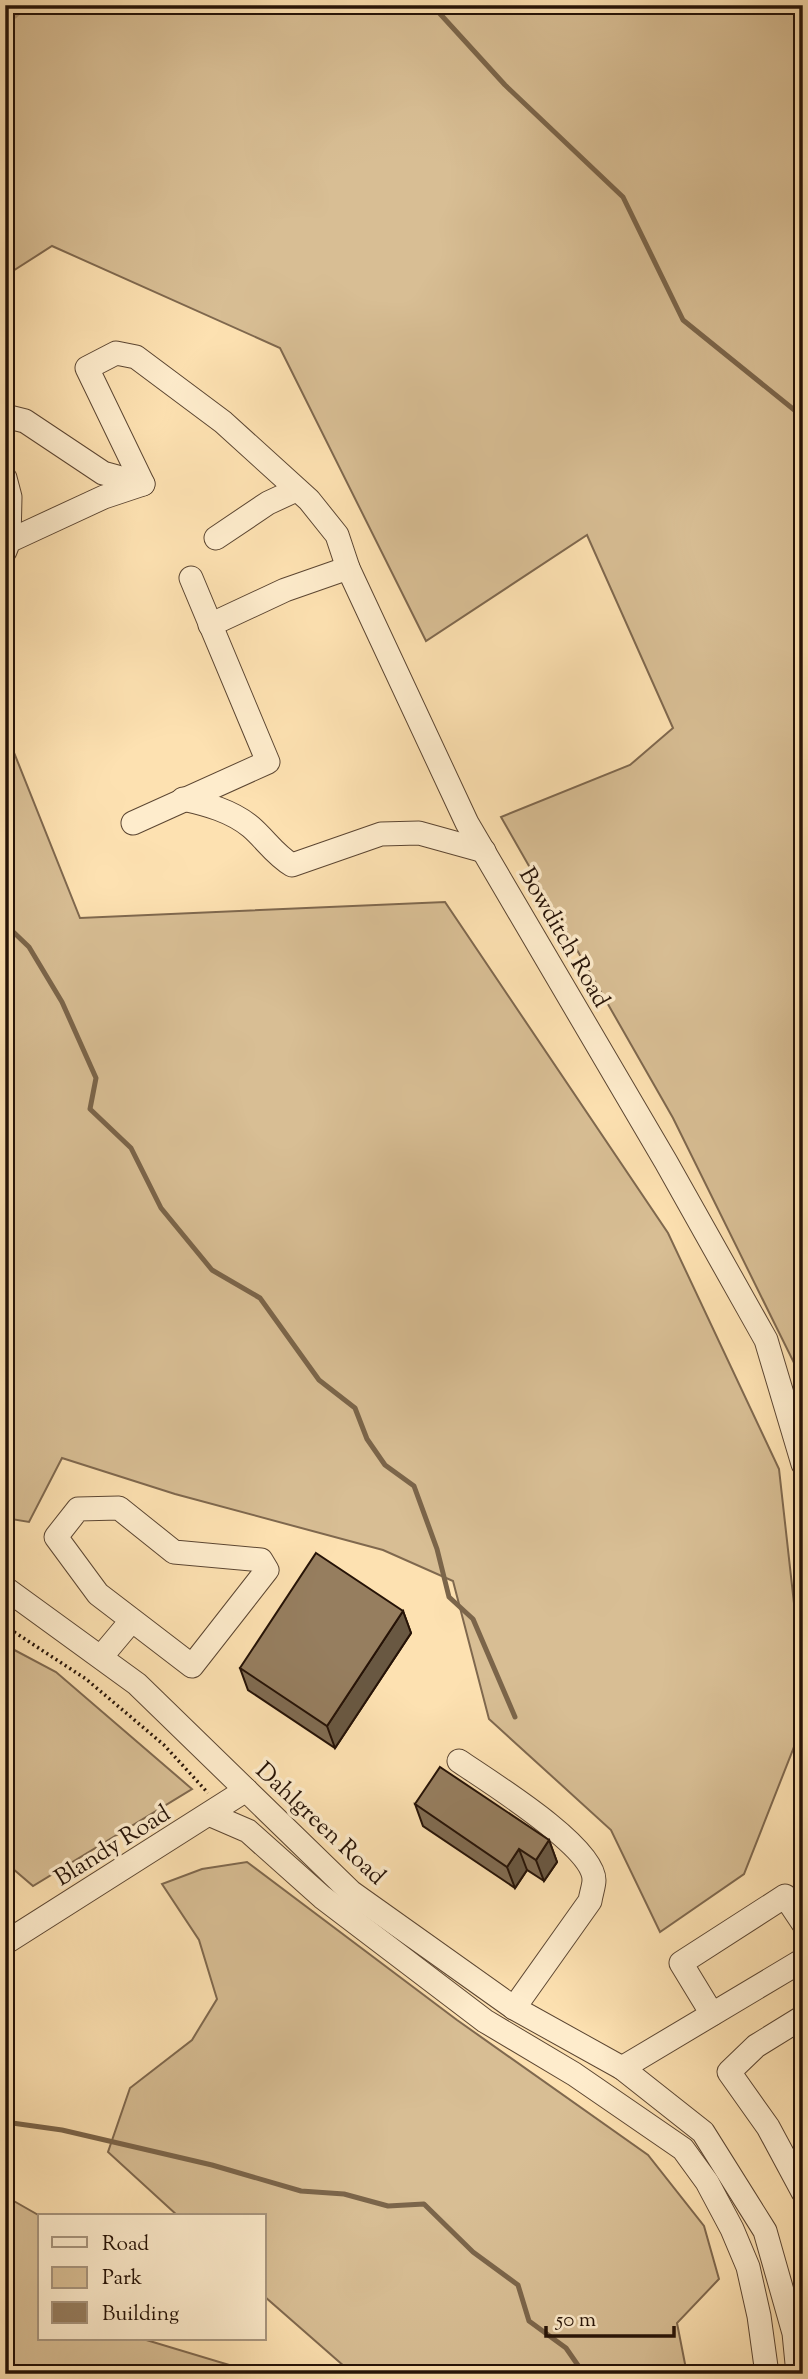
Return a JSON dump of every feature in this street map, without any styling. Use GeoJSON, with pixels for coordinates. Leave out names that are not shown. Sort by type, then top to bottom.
{"type":"FeatureCollection","features":[{"type":"Feature","properties":{"kind":"street","name":"Bowditch Road"},"geometry":{"type":"LineString","coordinates":[[143,484],[87,368],[116,353],[136,357],[223,422],[296,490],[337,535],[348,568],[467,823],[666,1162],[766,1340],[795,1404],[803,1464]]}},
{"type":"Feature","properties":{"kind":"street"},"geometry":{"type":"LineString","coordinates":[[5,416],[25,421],[103,472],[143,484]]}},
{"type":"Feature","properties":{"kind":"street"},"geometry":{"type":"LineString","coordinates":[[5,478],[10,497],[7,546]]}},
{"type":"Feature","properties":{"kind":"street"},"geometry":{"type":"LineString","coordinates":[[7,546],[104,496],[143,484]]}},
{"type":"Feature","properties":{"kind":"street"},"geometry":{"type":"LineString","coordinates":[[216,538],[268,503],[296,490]]}},
{"type":"Feature","properties":{"kind":"street"},"geometry":{"type":"LineString","coordinates":[[210,625],[285,590],[348,568]]}},
{"type":"Feature","properties":{"kind":"street"},"geometry":{"type":"LineString","coordinates":[[133,823],[268,762],[191,578]]}},
{"type":"Feature","properties":{"kind":"street"},"geometry":{"type":"LineString","coordinates":[[183,799],[212,805],[250,825],[277,856],[292,865],[381,834],[419,833],[484,851]]}},
{"type":"Feature","properties":{"kind":"street"},"geometry":{"type":"LineString","coordinates":[[119,1508],[174,1552],[261,1560],[267,1570],[192,1666],[132,1620],[98,1594],[57,1537],[78,1509],[119,1508]]}},
{"type":"Feature","properties":{"kind":"street","name":"Dahlgreen Road"},"geometry":{"type":"LineString","coordinates":[[5,1588],[137,1684],[351,1892],[514,2008],[622,2068],[703,2132],[765,2231],[798,2333],[798,2374]]}},
{"type":"Feature","properties":{"kind":"street"},"geometry":{"type":"LineString","coordinates":[[101,1657],[132,1620]]}},
{"type":"Feature","properties":{"kind":"street"},"geometry":{"type":"LineString","coordinates":[[459,1761],[570,1840],[591,1867],[594,1879],[590,1901],[514,2008]]}},
{"type":"Feature","properties":{"kind":"street","name":"Blandy Road"},"geometry":{"type":"LineString","coordinates":[[5,1943],[246,1790]]}},
{"type":"Feature","properties":{"kind":"street"},"geometry":{"type":"LineString","coordinates":[[215,1811],[248,1831],[322,1897],[485,2021],[574,2074],[683,2149],[707,2182],[748,2267],[767,2374]]}},
{"type":"Feature","properties":{"kind":"street"},"geometry":{"type":"LineString","coordinates":[[712,2014],[681,1963],[785,1896],[803,1923]]}},
{"type":"Feature","properties":{"kind":"street"},"geometry":{"type":"LineString","coordinates":[[622,2068],[803,1960]]}},
{"type":"Feature","properties":{"kind":"street"},"geometry":{"type":"LineString","coordinates":[[803,2017],[756,2046],[729,2072],[768,2127],[803,2192]]}},
{"type":"Feature","properties":{"kind":"path"},"geometry":{"type":"LineString","coordinates":[[5,1626],[86,1679],[164,1745],[215,1811]]}},
{"type":"Feature","properties":{"kind":"green space"},"geometry":{"type":"Polygon","coordinates":[[[5,5],[803,5],[803,1374],[799,1373],[673,1118],[501,817],[630,765],[673,728],[587,535],[426,641],[280,348],[52,246],[5,276],[5,5]]]}},
{"type":"Feature","properties":{"kind":"green space"},"geometry":{"type":"Polygon","coordinates":[[[5,730],[80,918],[445,902],[668,1233],[779,1469],[803,1684],[803,1724],[744,1874],[660,1932],[611,1830],[489,1719],[453,1581],[383,1550],[175,1494],[62,1458],[29,1522],[5,1518],[5,730]]]}},
{"type":"Feature","properties":{"kind":"green space"},"geometry":{"type":"Polygon","coordinates":[[[5,1645],[56,1672],[192,1789],[33,1886],[5,1862],[5,1645]]]}},
{"type":"Feature","properties":{"kind":"green space"},"geometry":{"type":"Polygon","coordinates":[[[247,1862],[457,2020],[648,2155],[704,2226],[719,2279],[677,2323],[687,2374],[353,2374],[266,2298],[266,2214],[176,2214],[108,2152],[130,2088],[192,2040],[217,1999],[199,1940],[162,1884],[202,1869],[247,1862]]]}},
{"type":"Feature","properties":{"kind":"green space"},"geometry":{"type":"Polygon","coordinates":[[[5,2196],[38,2215],[38,2340],[146,2340],[236,2367],[236,2374],[5,2374],[5,2196]]]}},
{"type":"Feature","properties":{"kind":"building"},"geometry":{"type":"Polygon","coordinates":[[[316,1553],[403,1611],[327,1726],[240,1668],[316,1553]]]}},
{"type":"Feature","properties":{"kind":"building"},"geometry":{"type":"Polygon","coordinates":[[[440,1767],[549,1840],[536,1860],[519,1849],[507,1867],[415,1804],[440,1767]]]}},
{"type":"Feature","properties":{"kind":"waterway"},"geometry":{"type":"LineString","coordinates":[[432,5],[505,85],[623,197],[683,320],[803,417]]}},
{"type":"Feature","properties":{"kind":"waterway"},"geometry":{"type":"LineString","coordinates":[[5,924],[29,947],[62,1002],[96,1078],[90,1109],[131,1148],[161,1208],[212,1270],[260,1298],[319,1380],[355,1408],[367,1439],[385,1465],[414,1486],[437,1549],[449,1597],[473,1619],[515,1717]]}},
{"type":"Feature","properties":{"kind":"waterway"},"geometry":{"type":"LineString","coordinates":[[5,2122],[62,2130],[212,2165],[301,2191],[344,2194],[388,2206],[424,2204],[473,2252],[518,2285],[529,2321],[566,2348],[584,2374]]}}]}
